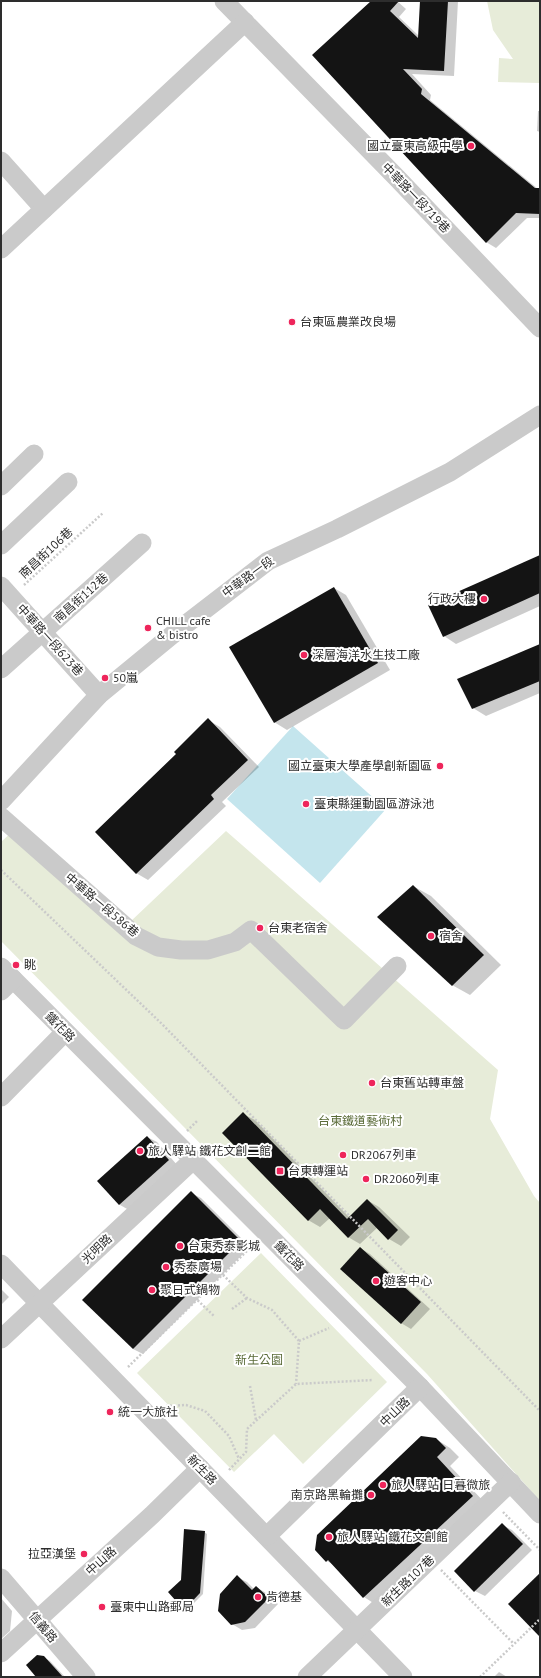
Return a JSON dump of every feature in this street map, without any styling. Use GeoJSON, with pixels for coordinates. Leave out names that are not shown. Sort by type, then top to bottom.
{"type":"FeatureCollection","features":[{"type":"Feature","properties":{"kind":"street","name":"中華路一段719巷"},"geometry":{"type":"LineString","coordinates":[[224,1],[540,328]]}},
{"type":"Feature","properties":{"kind":"street"},"geometry":{"type":"LineString","coordinates":[[1,249],[245,22]]}},
{"type":"Feature","properties":{"kind":"street"},"geometry":{"type":"LineString","coordinates":[[1,161],[44,208]]}},
{"type":"Feature","properties":{"kind":"street","name":"中華路一段"},"geometry":{"type":"LineString","coordinates":[[5,790],[99,695],[172,635],[268,561],[337,529],[450,472],[540,415]]}},
{"type":"Feature","properties":{"kind":"street"},"geometry":{"type":"LineString","coordinates":[[1,486],[34,454]]}},
{"type":"Feature","properties":{"kind":"street"},"geometry":{"type":"LineString","coordinates":[[1,545],[68,482]]}},
{"type":"Feature","properties":{"kind":"street","name":"南昌街112巷"},"geometry":{"type":"LineString","coordinates":[[1,669],[142,544]]}},
{"type":"Feature","properties":{"kind":"street","name":"中華路一段623巷"},"geometry":{"type":"LineString","coordinates":[[6,591],[99,695]]}},
{"type":"Feature","properties":{"kind":"street","name":"中華路一段586巷"},"geometry":{"type":"LineString","coordinates":[[1,817],[136,936],[158,947],[181,950],[208,950],[235,942],[251,930],[344,1020],[397,966]]}},
{"type":"Feature","properties":{"kind":"street","name":"鐵花路"},"geometry":{"type":"LineString","coordinates":[[5,979],[65,1032],[420,1387],[540,1514]]}},
{"type":"Feature","properties":{"kind":"street"},"geometry":{"type":"LineString","coordinates":[[1,1097],[65,1032]]}},
{"type":"Feature","properties":{"kind":"street","name":"光明路"},"geometry":{"type":"LineString","coordinates":[[1,1339],[193,1160]]}},
{"type":"Feature","properties":{"kind":"street","name":"新生路"},"geometry":{"type":"LineString","coordinates":[[1,1264],[267,1536],[402,1677]]}},
{"type":"Feature","properties":{"kind":"street","name":"中山路"},"geometry":{"type":"LineString","coordinates":[[267,1536],[420,1387]]}},
{"type":"Feature","properties":{"kind":"street","name":"中山路"},"geometry":{"type":"LineString","coordinates":[[1,1653],[152,1515],[200,1468]]}},
{"type":"Feature","properties":{"kind":"street","name":"新生路107巷"},"geometry":{"type":"LineString","coordinates":[[307,1677],[511,1482]]}},
{"type":"Feature","properties":{"kind":"street","name":"信義路"},"geometry":{"type":"LineString","coordinates":[[1,1578],[86,1677]]}},
{"type":"Feature","properties":{"kind":"path","name":"南昌街106巷"},"geometry":{"type":"LineString","coordinates":[[6,591],[103,513]]}},
{"type":"Feature","properties":{"kind":"path"},"geometry":{"type":"LineString","coordinates":[[1,870],[162,1024],[540,1411]]}},
{"type":"Feature","properties":{"kind":"path"},"geometry":{"type":"LineString","coordinates":[[184,1134],[197,1121]]}},
{"type":"Feature","properties":{"kind":"path"},"geometry":{"type":"LineString","coordinates":[[128,1367],[252,1246]]}},
{"type":"Feature","properties":{"kind":"path"},"geometry":{"type":"LineString","coordinates":[[222,1274],[247,1298],[272,1310],[299,1341],[296,1384]]}},
{"type":"Feature","properties":{"kind":"path"},"geometry":{"type":"LineString","coordinates":[[189,1292],[214,1316]]}},
{"type":"Feature","properties":{"kind":"path"},"geometry":{"type":"LineString","coordinates":[[232,1309],[247,1298]]}},
{"type":"Feature","properties":{"kind":"path"},"geometry":{"type":"LineString","coordinates":[[299,1341],[329,1328]]}},
{"type":"Feature","properties":{"kind":"path"},"geometry":{"type":"LineString","coordinates":[[229,1470],[246,1452],[247,1429],[296,1384],[373,1380]]}},
{"type":"Feature","properties":{"kind":"path"},"geometry":{"type":"LineString","coordinates":[[250,1386],[256,1421]]}},
{"type":"Feature","properties":{"kind":"path"},"geometry":{"type":"LineString","coordinates":[[166,1406],[186,1405],[204,1411],[229,1436],[239,1459]]}},
{"type":"Feature","properties":{"kind":"path"},"geometry":{"type":"LineString","coordinates":[[492,1500],[540,1550]]}},
{"type":"Feature","properties":{"kind":"path"},"geometry":{"type":"LineString","coordinates":[[430,1559],[514,1644]]}},
{"type":"Feature","properties":{"kind":"path"},"geometry":{"type":"LineString","coordinates":[[480,1677],[540,1619]]}},
{"type":"Feature","properties":{"kind":"green space"},"geometry":{"type":"Polygon","coordinates":[[[487,1],[540,1],[540,83],[498,82],[499,58],[513,59],[493,30],[487,1]]]}},
{"type":"Feature","properties":{"kind":"green space","name":"台東鐵道藝術村"},"geometry":{"type":"Polygon","coordinates":[[[15,829],[130,922],[226,831],[498,1070],[490,1119],[534,1196],[540,1203],[540,1501],[427,1374],[1,941],[1,842],[15,829]]]}},
{"type":"Feature","properties":{"kind":"green space","name":"新生公園"},"geometry":{"type":"Polygon","coordinates":[[[261,1253],[387,1382],[303,1464],[274,1434],[234,1472],[137,1373],[261,1253]]]}},
{"type":"Feature","properties":{"kind":"water","name":"臺東縣運動園區游泳池"},"geometry":{"type":"Polygon","coordinates":[[[293,726],[386,809],[320,883],[227,799],[293,726]]]}},
{"type":"Feature","properties":{"kind":"building"},"geometry":{"type":"Polygon","coordinates":[[[371,1],[399,1],[390,11],[418,38],[420,1],[448,1],[444,71],[403,69],[422,89],[421,94],[535,188],[540,188],[540,214],[516,213],[486,243],[312,55],[371,1]]]}},
{"type":"Feature","properties":{"kind":"building","name":"行政大樓"},"geometry":{"type":"Polygon","coordinates":[[[540,555],[540,593],[443,637],[428,605],[540,555]]]}},
{"type":"Feature","properties":{"kind":"building","name":"深層海洋水生技工廠"},"geometry":{"type":"Polygon","coordinates":[[[334,587],[378,663],[274,723],[229,647],[334,587]]]}},
{"type":"Feature","properties":{"kind":"building"},"geometry":{"type":"Polygon","coordinates":[[[540,644],[540,681],[472,709],[457,679],[540,644]]]}},
{"type":"Feature","properties":{"kind":"building"},"geometry":{"type":"Polygon","coordinates":[[[208,718],[248,760],[211,795],[214,799],[136,874],[95,832],[176,754],[174,752],[208,718]]]}},
{"type":"Feature","properties":{"kind":"building","name":"宿舍"},"geometry":{"type":"Polygon","coordinates":[[[413,885],[484,955],[452,986],[377,917],[413,885]]]}},
{"type":"Feature","properties":{"kind":"building","name":"台東轉運站"},"geometry":{"type":"Polygon","coordinates":[[[243,1112],[347,1219],[367,1199],[398,1230],[388,1240],[368,1219],[348,1238],[320,1209],[308,1221],[222,1133],[243,1112]]]}},
{"type":"Feature","properties":{"kind":"building"},"geometry":{"type":"Polygon","coordinates":[[[147,1136],[169,1160],[119,1205],[97,1181],[147,1136]]]}},
{"type":"Feature","properties":{"kind":"building","name":"秀泰廣場"},"geometry":{"type":"Polygon","coordinates":[[[191,1191],[241,1241],[133,1349],[82,1300],[191,1191]]]}},
{"type":"Feature","properties":{"kind":"building","name":"遊客中心"},"geometry":{"type":"Polygon","coordinates":[[[360,1247],[421,1302],[401,1324],[340,1269],[360,1247]]]}},
{"type":"Feature","properties":{"kind":"building"},"geometry":{"type":"Polygon","coordinates":[[[421,1436],[436,1438],[446,1448],[437,1457],[473,1496],[363,1598],[328,1560],[326,1562],[315,1550],[317,1535],[421,1436]]]}},
{"type":"Feature","properties":{"kind":"building"},"geometry":{"type":"Polygon","coordinates":[[[502,1523],[523,1544],[474,1592],[454,1571],[502,1523]]]}},
{"type":"Feature","properties":{"kind":"building"},"geometry":{"type":"Polygon","coordinates":[[[184,1529],[205,1531],[200,1593],[184,1610],[168,1592],[181,1580],[184,1529]]]}},
{"type":"Feature","properties":{"kind":"building"},"geometry":{"type":"Polygon","coordinates":[[[540,1573],[540,1637],[508,1604],[540,1573]]]}},
{"type":"Feature","properties":{"kind":"building"},"geometry":{"type":"Polygon","coordinates":[[[237,1575],[252,1590],[256,1586],[269,1598],[245,1622],[231,1625],[218,1611],[220,1594],[237,1575]]]}},
{"type":"Feature","properties":{"kind":"building"},"geometry":{"type":"Polygon","coordinates":[[[37,1655],[44,1656],[63,1677],[36,1677],[26,1665],[37,1655]]]}},
{"type":"Feature","properties":{"kind":"place","name":"國立臺東高級中學"},"geometry":{"type":"Point","coordinates":[471,146]}},
{"type":"Feature","properties":{"kind":"place","name":"台東區農業改良場"},"geometry":{"type":"Point","coordinates":[292,322]}},
{"type":"Feature","properties":{"kind":"place","name":"行政大樓"},"geometry":{"type":"Point","coordinates":[484,599]}},
{"type":"Feature","properties":{"kind":"place","name":"CHILL cafe & bistro"},"geometry":{"type":"Point","coordinates":[148,628]}},
{"type":"Feature","properties":{"kind":"place","name":"深層海洋水生技工廠"},"geometry":{"type":"Point","coordinates":[304,655]}},
{"type":"Feature","properties":{"kind":"place","name":"50嵐"},"geometry":{"type":"Point","coordinates":[105,678]}},
{"type":"Feature","properties":{"kind":"place","name":"國立臺東大學產學創新園區"},"geometry":{"type":"Point","coordinates":[440,766]}},
{"type":"Feature","properties":{"kind":"place","name":"臺東縣運動園區游泳池"},"geometry":{"type":"Point","coordinates":[306,804]}},
{"type":"Feature","properties":{"kind":"place","name":"台東老宿舍"},"geometry":{"type":"Point","coordinates":[260,928]}},
{"type":"Feature","properties":{"kind":"place","name":"宿舍"},"geometry":{"type":"Point","coordinates":[431,936]}},
{"type":"Feature","properties":{"kind":"place","name":"眺"},"geometry":{"type":"Point","coordinates":[16,965]}},
{"type":"Feature","properties":{"kind":"place","name":"台東舊站轉車盤"},"geometry":{"type":"Point","coordinates":[372,1083]}},
{"type":"Feature","properties":{"kind":"place","name":"旅人驛站 鐵花文創二館"},"geometry":{"type":"Point","coordinates":[140,1151]}},
{"type":"Feature","properties":{"kind":"place","name":"DR2067列車"},"geometry":{"type":"Point","coordinates":[343,1155]}},
{"type":"Feature","properties":{"kind":"place","name":"台東轉運站"},"geometry":{"type":"Point","coordinates":[280,1171]}},
{"type":"Feature","properties":{"kind":"place","name":"DR2060列車"},"geometry":{"type":"Point","coordinates":[366,1179]}},
{"type":"Feature","properties":{"kind":"place","name":"台東秀泰影城"},"geometry":{"type":"Point","coordinates":[180,1246]}},
{"type":"Feature","properties":{"kind":"place","name":"秀泰廣場"},"geometry":{"type":"Point","coordinates":[166,1267]}},
{"type":"Feature","properties":{"kind":"place","name":"遊客中心"},"geometry":{"type":"Point","coordinates":[376,1281]}},
{"type":"Feature","properties":{"kind":"place","name":"聚日式鍋物"},"geometry":{"type":"Point","coordinates":[152,1290]}},
{"type":"Feature","properties":{"kind":"place","name":"統一大旅社"},"geometry":{"type":"Point","coordinates":[110,1412]}},
{"type":"Feature","properties":{"kind":"place","name":"旅人驛站 日暮微旅"},"geometry":{"type":"Point","coordinates":[383,1485]}},
{"type":"Feature","properties":{"kind":"place","name":"南京路黑輪攤"},"geometry":{"type":"Point","coordinates":[371,1495]}},
{"type":"Feature","properties":{"kind":"place","name":"旅人驛站 鐵花文創館"},"geometry":{"type":"Point","coordinates":[329,1537]}},
{"type":"Feature","properties":{"kind":"place","name":"拉亞漢堡"},"geometry":{"type":"Point","coordinates":[84,1554]}},
{"type":"Feature","properties":{"kind":"place","name":"肯德基"},"geometry":{"type":"Point","coordinates":[258,1597]}},
{"type":"Feature","properties":{"kind":"place","name":"臺東中山路郵局"},"geometry":{"type":"Point","coordinates":[102,1607]}}]}
